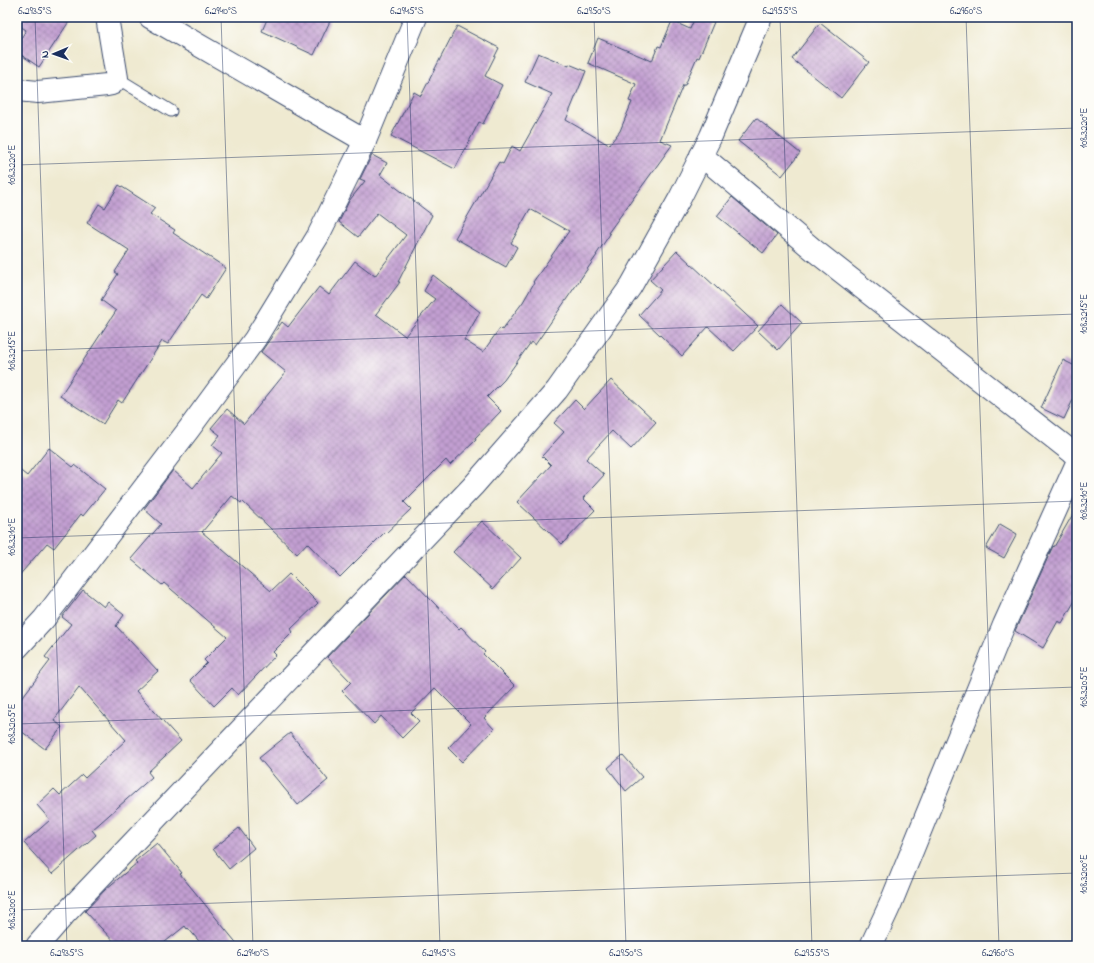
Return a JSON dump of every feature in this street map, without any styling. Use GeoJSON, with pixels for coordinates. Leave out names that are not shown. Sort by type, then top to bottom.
{"type":"FeatureCollection","features":[{"type":"Feature","properties":{"kind":"street"},"geometry":{"type":"LineString","coordinates":[[17,90],[38,92],[112,84],[117,78],[106,17]]}},
{"type":"Feature","properties":{"kind":"street"},"geometry":{"type":"LineString","coordinates":[[150,17],[365,141]]}},
{"type":"Feature","properties":{"kind":"street"},"geometry":{"type":"LineString","coordinates":[[17,648],[44,619],[189,429],[255,339],[318,236],[365,141],[416,17]]}},
{"type":"Feature","properties":{"kind":"street"},"geometry":{"type":"LineString","coordinates":[[37,946],[64,915],[473,486],[557,390],[630,286],[680,198],[711,136],[761,17]]}},
{"type":"Feature","properties":{"kind":"street"},"geometry":{"type":"LineString","coordinates":[[701,155],[815,251],[1077,456]]}},
{"type":"Feature","properties":{"kind":"street"},"geometry":{"type":"LineString","coordinates":[[871,946],[890,905],[1004,625],[1077,463]]}},
{"type":"Feature","properties":{"kind":"lane"},"geometry":{"type":"LineString","coordinates":[[117,78],[171,111]]}},
{"type":"Feature","properties":{"kind":"building"},"geometry":{"type":"Polygon","coordinates":[[[17,17],[72,17],[39,67],[17,52],[17,45],[26,30],[17,24],[17,17]]]}},
{"type":"Feature","properties":{"kind":"building"},"geometry":{"type":"Polygon","coordinates":[[[268,17],[332,17],[314,55],[262,31],[268,17]]]}},
{"type":"Feature","properties":{"kind":"building"},"geometry":{"type":"Polygon","coordinates":[[[695,17],[702,17],[714,22],[699,58],[697,57],[685,85],[683,85],[660,140],[672,145],[608,233],[610,234],[597,255],[535,345],[531,342],[504,380],[487,397],[501,411],[475,438],[476,440],[450,465],[446,460],[404,502],[411,509],[386,533],[385,532],[340,577],[307,543],[297,554],[242,501],[241,503],[232,496],[202,532],[271,591],[289,574],[318,603],[291,629],[293,632],[273,652],[276,655],[238,695],[232,688],[214,706],[190,680],[207,663],[204,660],[227,637],[164,583],[162,585],[131,559],[161,524],[144,509],[173,470],[193,488],[222,453],[212,445],[220,435],[211,428],[227,409],[244,424],[286,372],[261,352],[282,322],[288,327],[319,287],[329,295],[355,261],[375,276],[406,235],[377,213],[358,237],[339,222],[349,201],[365,181],[360,179],[372,155],[387,163],[380,175],[432,215],[398,282],[400,282],[376,314],[405,336],[435,299],[424,291],[433,275],[480,312],[464,340],[483,352],[500,328],[502,330],[523,302],[534,283],[533,282],[569,231],[530,209],[511,243],[517,247],[506,267],[455,238],[499,162],[503,164],[512,146],[520,151],[552,94],[525,82],[538,53],[569,66],[569,64],[586,71],[566,120],[609,145],[620,131],[632,102],[629,101],[636,84],[588,63],[598,38],[652,61],[658,46],[661,47],[672,21],[690,29],[695,17]]]}},
{"type":"Feature","properties":{"kind":"building"},"geometry":{"type":"Polygon","coordinates":[[[820,23],[869,62],[841,98],[792,59],[820,23]]]}},
{"type":"Feature","properties":{"kind":"building"},"geometry":{"type":"Polygon","coordinates":[[[457,26],[499,48],[485,76],[502,85],[483,124],[479,122],[455,169],[391,136],[414,92],[421,96],[457,26]]]}},
{"type":"Feature","properties":{"kind":"building"},"geometry":{"type":"Polygon","coordinates":[[[756,118],[800,153],[782,176],[738,141],[756,118]]]}},
{"type":"Feature","properties":{"kind":"building"},"geometry":{"type":"Polygon","coordinates":[[[119,185],[155,208],[150,214],[175,230],[173,233],[226,268],[206,299],[201,295],[168,344],[162,341],[122,403],[118,400],[103,424],[60,396],[116,311],[101,300],[118,274],[115,272],[129,250],[87,223],[99,204],[105,208],[119,185]]]}},
{"type":"Feature","properties":{"kind":"building"},"geometry":{"type":"Polygon","coordinates":[[[732,197],[777,235],[763,253],[717,216],[732,197]]]}},
{"type":"Feature","properties":{"kind":"building"},"geometry":{"type":"Polygon","coordinates":[[[677,251],[758,326],[734,351],[708,327],[682,356],[639,315],[661,290],[650,280],[677,251]]]}},
{"type":"Feature","properties":{"kind":"building"},"geometry":{"type":"Polygon","coordinates":[[[782,304],[802,323],[778,350],[758,331],[782,304]]]}},
{"type":"Feature","properties":{"kind":"building"},"geometry":{"type":"Polygon","coordinates":[[[1063,360],[1077,367],[1077,391],[1064,419],[1041,408],[1063,360]]]}},
{"type":"Feature","properties":{"kind":"building"},"geometry":{"type":"Polygon","coordinates":[[[611,380],[656,422],[631,449],[612,431],[586,459],[604,475],[583,498],[595,510],[562,544],[517,502],[551,465],[542,456],[564,432],[554,423],[575,400],[584,409],[611,380]]]}},
{"type":"Feature","properties":{"kind":"building"},"geometry":{"type":"Polygon","coordinates":[[[49,448],[73,467],[75,465],[105,489],[83,516],[81,514],[54,548],[47,543],[17,578],[17,468],[27,476],[49,448]]]}},
{"type":"Feature","properties":{"kind":"building"},"geometry":{"type":"Polygon","coordinates":[[[1077,507],[1077,597],[1062,623],[1058,621],[1043,648],[1015,631],[1053,546],[1054,547],[1077,507]]]}},
{"type":"Feature","properties":{"kind":"building"},"geometry":{"type":"Polygon","coordinates":[[[482,521],[521,558],[493,589],[453,552],[482,521]]]}},
{"type":"Feature","properties":{"kind":"building"},"geometry":{"type":"Polygon","coordinates":[[[1000,524],[1017,534],[1004,558],[986,548],[1000,524]]]}},
{"type":"Feature","properties":{"kind":"building"},"geometry":{"type":"Polygon","coordinates":[[[406,574],[459,629],[461,627],[485,652],[483,654],[515,686],[484,718],[494,729],[462,762],[448,748],[471,724],[435,688],[411,713],[419,721],[402,738],[381,716],[374,724],[342,691],[351,682],[327,657],[406,574]]]}},
{"type":"Feature","properties":{"kind":"building"},"geometry":{"type":"Polygon","coordinates":[[[83,590],[104,607],[108,602],[124,615],[116,626],[158,671],[136,691],[181,741],[148,772],[152,777],[92,830],[96,835],[52,874],[24,843],[50,820],[37,805],[54,789],[60,795],[82,775],[85,778],[126,740],[79,687],[54,720],[62,727],[45,749],[17,728],[17,704],[50,661],[45,657],[71,624],[62,617],[83,590]]]}},
{"type":"Feature","properties":{"kind":"building"},"geometry":{"type":"Polygon","coordinates":[[[290,733],[328,780],[298,805],[259,758],[290,733]]]}},
{"type":"Feature","properties":{"kind":"building"},"geometry":{"type":"Polygon","coordinates":[[[623,755],[642,777],[626,791],[608,768],[623,755]]]}},
{"type":"Feature","properties":{"kind":"building"},"geometry":{"type":"Polygon","coordinates":[[[239,828],[254,848],[229,869],[213,849],[239,828]]]}},
{"type":"Feature","properties":{"kind":"building"},"geometry":{"type":"Polygon","coordinates":[[[157,843],[182,873],[180,874],[239,946],[203,946],[185,926],[160,946],[118,946],[85,911],[106,889],[137,863],[135,861],[157,843]]]}}]}
